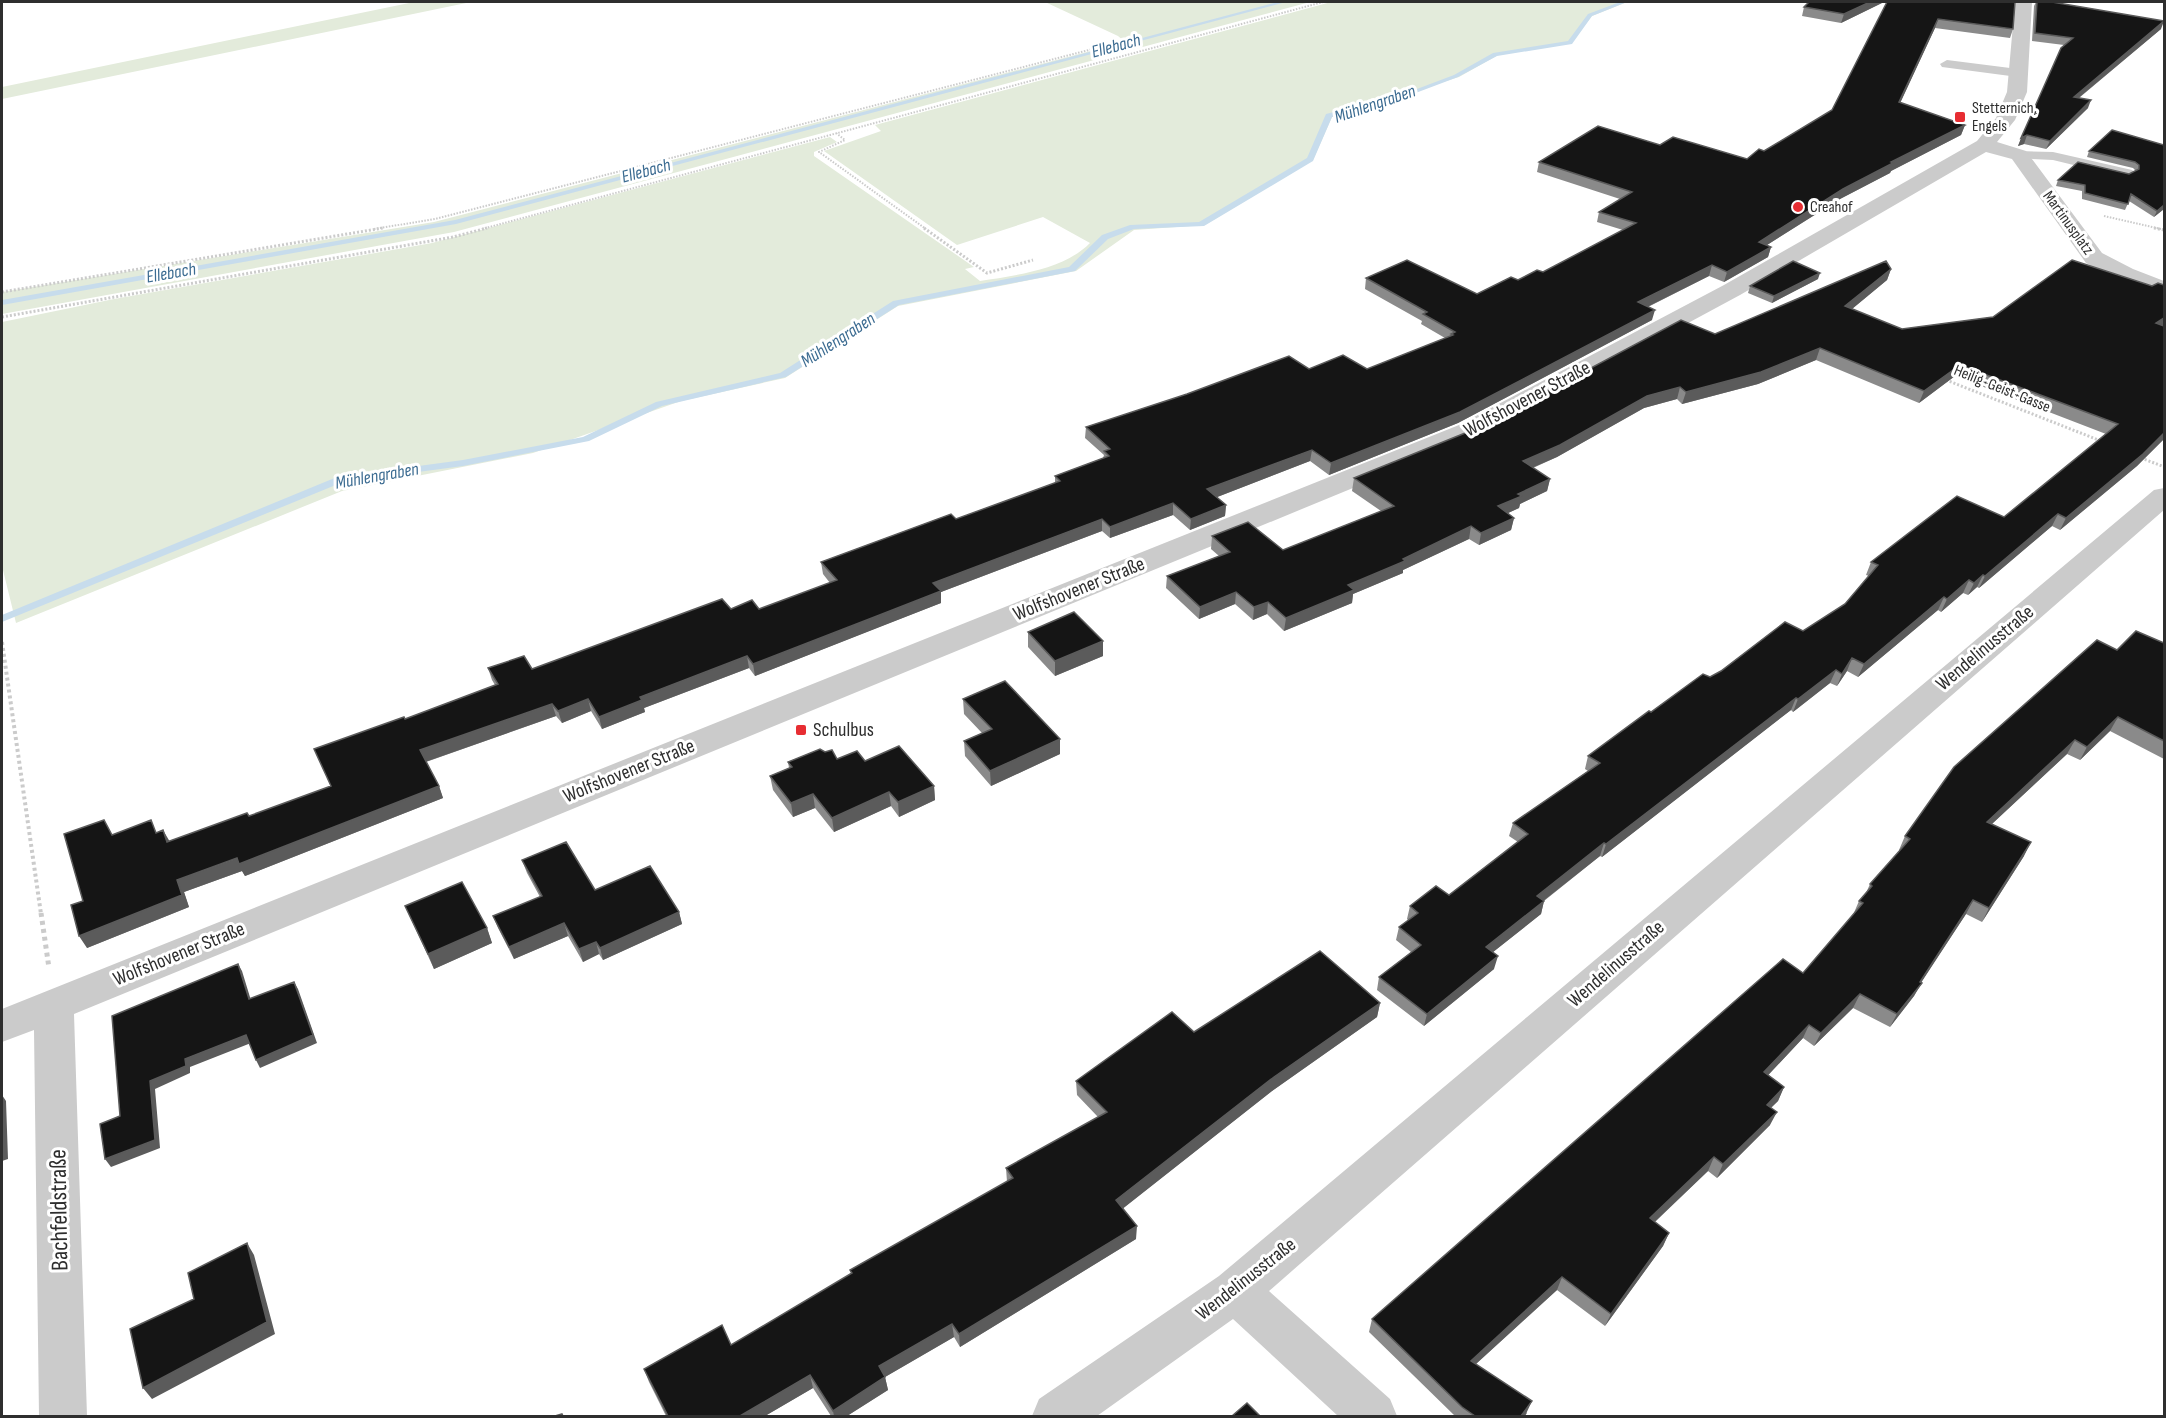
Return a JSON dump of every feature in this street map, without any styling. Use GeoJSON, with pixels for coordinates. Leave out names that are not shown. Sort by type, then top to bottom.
{"type":"FeatureCollection","features":[{"type":"Feature","properties":{"kind":"street","name":"Wolfshovener Straße"},"geometry":{"type":"LineString","coordinates":[[2,1026],[1468,431],[1732,290],[1984,145],[2005,120],[2017,92],[2023,2]]}},
{"type":"Feature","properties":{"kind":"street"},"geometry":{"type":"LineString","coordinates":[[1984,145],[2019,155]]}},
{"type":"Feature","properties":{"kind":"street","name":"Martinusplatz"},"geometry":{"type":"LineString","coordinates":[[2019,155],[2094,258],[2125,274],[2164,289]]}},
{"type":"Feature","properties":{"kind":"street","name":"Wendelinusstraße"},"geometry":{"type":"LineString","coordinates":[[1056,1416],[1235,1291],[2020,618],[2157,512]]}},
{"type":"Feature","properties":{"kind":"street","name":"Bachfeldstraße"},"geometry":{"type":"LineString","coordinates":[[54,1004],[63,1416]]}},
{"type":"Feature","properties":{"kind":"street"},"geometry":{"type":"LineString","coordinates":[[1235,1291],[1373,1416]]}},
{"type":"Feature","properties":{"kind":"lane"},"geometry":{"type":"LineString","coordinates":[[1947,64],[2018,73]]}},
{"type":"Feature","properties":{"kind":"lane"},"geometry":{"type":"LineString","coordinates":[[2019,155],[2053,156],[2127,173]]}},
{"type":"Feature","properties":{"kind":"path"},"geometry":{"type":"LineString","coordinates":[[2,317],[453,237],[1323,2]]}},
{"type":"Feature","properties":{"kind":"path"},"geometry":{"type":"LineString","coordinates":[[2,291],[435,219],[1120,42]]}},
{"type":"Feature","properties":{"kind":"path"},"geometry":{"type":"LineString","coordinates":[[835,133],[845,140],[819,152],[987,273],[1033,260]]}},
{"type":"Feature","properties":{"kind":"path"},"geometry":{"type":"LineString","coordinates":[[2152,227],[2164,230]]}},
{"type":"Feature","properties":{"kind":"path","name":"Heilig-Geist-Gasse"},"geometry":{"type":"LineString","coordinates":[[1942,378],[2109,445]]}},
{"type":"Feature","properties":{"kind":"path"},"geometry":{"type":"LineString","coordinates":[[2131,454],[2164,467]]}},
{"type":"Feature","properties":{"kind":"path"},"geometry":{"type":"LineString","coordinates":[[2,642],[54,1004]]}},
{"type":"Feature","properties":{"kind":"green space"},"geometry":{"type":"Polygon","coordinates":[[[414,2],[471,2],[2,99],[2,87],[414,2]]]}},
{"type":"Feature","properties":{"kind":"green space"},"geometry":{"type":"Polygon","coordinates":[[[1045,2],[1310,2],[454,232],[2,314],[2,292],[434,222],[1125,42],[1118,36],[1045,2]]]}},
{"type":"Feature","properties":{"kind":"green space"},"geometry":{"type":"Polygon","coordinates":[[[1331,2],[1627,2],[1592,16],[1571,43],[1498,55],[1459,77],[1332,117],[1313,160],[1205,225],[1134,230],[1076,271],[898,306],[785,378],[681,401],[533,453],[342,491],[16,623],[2,566],[2,322],[114,299],[432,243],[830,137],[837,142],[814,152],[814,156],[974,267],[965,269],[980,281],[1039,270],[1067,259],[1090,243],[1043,217],[957,245],[824,151],[881,131],[875,125],[1331,2]]]}},
{"type":"Feature","properties":{"kind":"building"},"geometry":{"type":"Polygon","coordinates":[[[1809,2],[1870,2],[1844,14],[1804,7],[1809,2]]]}},
{"type":"Feature","properties":{"kind":"building"},"geometry":{"type":"Polygon","coordinates":[[[1887,2],[2015,2],[2013,29],[1938,19],[1899,102],[1965,125],[1843,189],[1759,242],[1771,247],[1727,272],[1712,265],[1638,302],[1655,310],[1460,412],[1331,463],[1312,450],[1207,489],[1226,505],[1191,519],[1173,503],[1110,527],[1102,519],[933,583],[941,591],[753,664],[747,656],[640,697],[642,700],[599,717],[588,699],[558,711],[552,704],[420,750],[439,786],[239,864],[237,858],[177,880],[182,895],[79,936],[71,905],[83,901],[64,834],[104,820],[112,835],[151,820],[156,833],[163,830],[167,842],[247,813],[249,816],[331,786],[314,749],[404,717],[405,719],[498,684],[488,668],[524,656],[532,669],[722,599],[731,609],[752,600],[759,609],[837,580],[821,562],[951,514],[956,519],[1060,481],[1055,476],[1109,456],[1104,451],[1110,449],[1086,427],[1187,394],[1289,356],[1309,369],[1343,355],[1367,369],[1453,335],[1451,334],[1455,332],[1423,314],[1427,312],[1366,278],[1407,260],[1477,294],[1511,277],[1518,280],[1537,270],[1543,272],[1636,223],[1599,212],[1632,192],[1539,162],[1598,126],[1660,145],[1673,137],[1747,159],[1759,149],[1764,151],[1832,110],[1887,2]]]}},
{"type":"Feature","properties":{"kind":"building"},"geometry":{"type":"Polygon","coordinates":[[[2037,2],[2052,2],[2164,21],[2074,97],[2091,100],[2050,141],[2027,135],[2021,138],[2061,48],[2073,38],[2035,33],[2037,2]]]}},
{"type":"Feature","properties":{"kind":"building"},"geometry":{"type":"Polygon","coordinates":[[[2112,130],[2164,145],[2164,205],[2157,211],[2131,194],[2128,204],[2085,193],[2085,185],[2058,180],[2078,162],[2129,174],[2139,169],[2139,165],[2135,162],[2089,151],[2112,130]]]}},
{"type":"Feature","properties":{"kind":"building"},"geometry":{"type":"Polygon","coordinates":[[[2072,260],[2152,286],[2158,283],[2164,285],[2164,318],[2156,323],[2164,326],[2164,433],[2143,454],[2066,518],[2058,514],[1985,576],[1983,575],[1974,583],[1969,580],[1947,599],[1944,597],[1864,664],[1852,658],[1842,674],[1836,670],[1798,699],[1796,698],[1606,844],[1604,843],[1537,896],[1544,901],[1486,947],[1498,956],[1427,1014],[1379,977],[1421,945],[1399,927],[1418,913],[1410,906],[1436,886],[1449,895],[1528,834],[1513,823],[1600,763],[1588,756],[1703,674],[1710,677],[1721,671],[1785,622],[1803,631],[1845,604],[1878,565],[1871,562],[1957,496],[2004,517],[2118,424],[1960,365],[1924,391],[1820,348],[1761,372],[1686,392],[1680,387],[1647,396],[1560,445],[1523,461],[1550,479],[1518,494],[1522,496],[1498,506],[1514,518],[1481,533],[1471,526],[1403,559],[1405,561],[1348,585],[1354,590],[1286,618],[1268,602],[1254,607],[1236,592],[1200,607],[1167,576],[1230,552],[1212,536],[1248,522],[1283,550],[1394,506],[1354,478],[1480,427],[1681,320],[1715,334],[1886,261],[1891,269],[1845,306],[1902,329],[1993,317],[2072,260]]]}},
{"type":"Feature","properties":{"kind":"building"},"geometry":{"type":"Polygon","coordinates":[[[1793,261],[1820,273],[1774,296],[1750,286],[1793,261]]]}},
{"type":"Feature","properties":{"kind":"building"},"geometry":{"type":"Polygon","coordinates":[[[1074,612],[1103,641],[1055,661],[1028,632],[1074,612]]]}},
{"type":"Feature","properties":{"kind":"building"},"geometry":{"type":"Polygon","coordinates":[[[2136,631],[2164,643],[2164,741],[2118,717],[2087,747],[2075,740],[1987,822],[2031,842],[1989,908],[1973,900],[1920,982],[1922,983],[1897,1014],[1860,994],[1821,1033],[1809,1025],[1764,1072],[1784,1087],[1767,1105],[1777,1112],[1723,1164],[1714,1157],[1650,1218],[1669,1233],[1611,1314],[1562,1277],[1471,1361],[1532,1401],[1521,1416],[1475,1416],[1462,1407],[1372,1319],[1783,959],[1803,973],[1863,903],[1859,901],[1872,886],[1870,884],[1910,839],[1905,836],[1954,767],[2097,640],[2117,650],[2136,631]]]}},
{"type":"Feature","properties":{"kind":"building"},"geometry":{"type":"Polygon","coordinates":[[[1005,681],[1060,739],[990,771],[964,741],[992,729],[963,699],[1005,681]]]}},
{"type":"Feature","properties":{"kind":"building"},"geometry":{"type":"Polygon","coordinates":[[[899,746],[934,786],[898,802],[889,792],[832,818],[813,794],[791,803],[770,776],[792,767],[788,762],[820,749],[825,752],[832,750],[837,759],[857,751],[865,761],[899,746]]]}},
{"type":"Feature","properties":{"kind":"building"},"geometry":{"type":"Polygon","coordinates":[[[566,842],[595,890],[650,866],[679,912],[600,948],[596,942],[579,949],[564,923],[509,947],[493,916],[542,896],[522,860],[566,842]]]}},
{"type":"Feature","properties":{"kind":"building"},"geometry":{"type":"Polygon","coordinates":[[[462,882],[487,928],[428,954],[405,906],[462,882]]]}},
{"type":"Feature","properties":{"kind":"building"},"geometry":{"type":"Polygon","coordinates":[[[1320,951],[1380,1003],[1274,1077],[1116,1200],[1137,1226],[959,1334],[952,1324],[879,1366],[885,1377],[833,1411],[810,1375],[740,1416],[668,1416],[644,1369],[722,1325],[731,1345],[852,1273],[850,1270],[1013,1178],[1006,1168],[1107,1112],[1076,1081],[1172,1012],[1194,1032],[1320,951]]]}},
{"type":"Feature","properties":{"kind":"building"},"geometry":{"type":"Polygon","coordinates":[[[238,964],[249,999],[294,982],[313,1035],[256,1060],[246,1035],[185,1059],[186,1066],[150,1081],[155,1140],[105,1159],[100,1124],[120,1116],[112,1016],[238,964]]]}},
{"type":"Feature","properties":{"kind":"building"},"geometry":{"type":"Polygon","coordinates":[[[247,1243],[267,1322],[143,1388],[130,1329],[194,1299],[188,1273],[247,1243]]]}},
{"type":"Feature","properties":{"kind":"building"},"geometry":{"type":"Polygon","coordinates":[[[1247,1403],[1260,1416],[1232,1416],[1247,1403]]]}},
{"type":"Feature","properties":{"kind":"waterway","name":"Ellebach"},"geometry":{"type":"LineString","coordinates":[[2,303],[456,222],[1283,2]]}},
{"type":"Feature","properties":{"kind":"waterway","name":"Mühlengraben"},"geometry":{"type":"LineString","coordinates":[[2,619],[341,479],[463,463],[586,439],[659,404],[783,375],[896,303],[1072,269],[1105,237],[1133,227],[1201,224],[1310,159],[1329,116],[1403,96],[1456,76],[1495,54],[1570,43],[1590,15],[1624,2]]}},
{"type":"Feature","properties":{"kind":"place","name":"Stetternich, Engels"},"geometry":{"type":"Point","coordinates":[1960,117]}},
{"type":"Feature","properties":{"kind":"place","name":"Creahof"},"geometry":{"type":"Point","coordinates":[1798,207]}},
{"type":"Feature","properties":{"kind":"place","name":"Schulbus"},"geometry":{"type":"Point","coordinates":[801,730]}}]}
